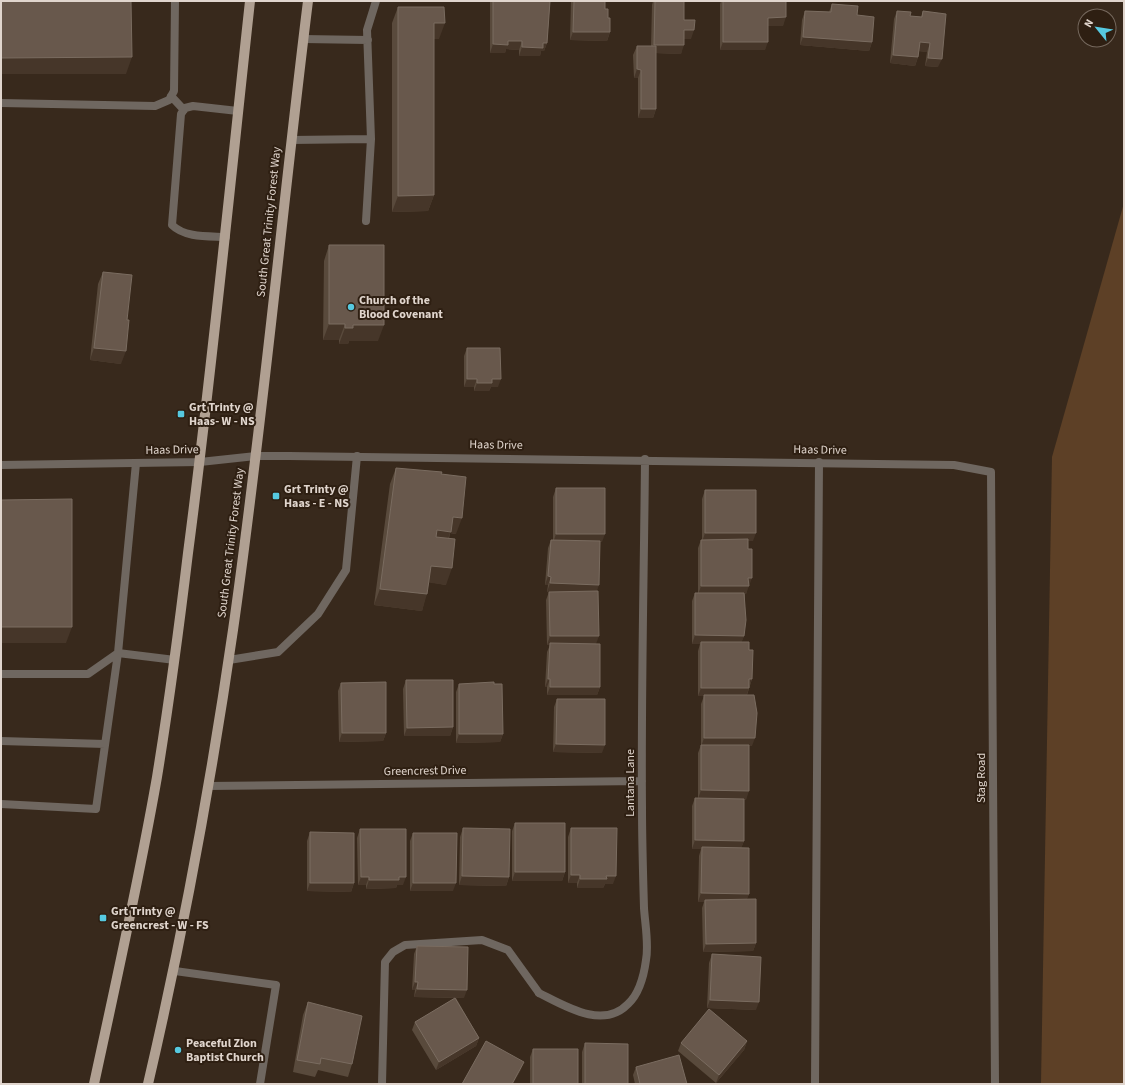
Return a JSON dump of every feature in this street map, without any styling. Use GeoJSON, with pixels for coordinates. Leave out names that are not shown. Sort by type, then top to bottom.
{"type":"FeatureCollection","features":[{"type":"Feature","properties":{"kind":"main road"},"geometry":{"type":"LineString","coordinates":[[94,1084],[139,871],[157,776],[175,660],[226,237],[250,1]]}},
{"type":"Feature","properties":{"kind":"main road","name":"South Great Trinity Forest Way"},"geometry":{"type":"LineString","coordinates":[[148,1084],[175,971],[229,660],[256,456],[308,1]]}},
{"type":"Feature","properties":{"kind":"street"},"geometry":{"type":"LineString","coordinates":[[1,103],[154,106],[169,100],[174,91],[175,1]]}},
{"type":"Feature","properties":{"kind":"street"},"geometry":{"type":"LineString","coordinates":[[366,221],[371,139],[367,30],[376,1]]}},
{"type":"Feature","properties":{"kind":"street"},"geometry":{"type":"LineString","coordinates":[[303,39],[368,40]]}},
{"type":"Feature","properties":{"kind":"street"},"geometry":{"type":"LineString","coordinates":[[171,96],[184,110]]}},
{"type":"Feature","properties":{"kind":"street"},"geometry":{"type":"LineString","coordinates":[[226,237],[192,234],[177,230],[172,224],[181,114],[184,110],[193,106],[238,111]]}},
{"type":"Feature","properties":{"kind":"street"},"geometry":{"type":"LineString","coordinates":[[291,140],[371,139]]}},
{"type":"Feature","properties":{"kind":"street","name":"Haas Drive"},"geometry":{"type":"LineString","coordinates":[[1,465],[200,462],[256,456],[357,456],[645,459],[954,465],[991,472]]}},
{"type":"Feature","properties":{"kind":"street"},"geometry":{"type":"LineString","coordinates":[[229,660],[278,652],[318,614],[346,570],[357,456]]}},
{"type":"Feature","properties":{"kind":"street","name":"Lantana Lane"},"geometry":{"type":"LineString","coordinates":[[382,1084],[385,962],[393,952],[405,945],[482,940],[508,950],[539,993],[565,1007],[601,1017],[617,1013],[628,1005],[638,992],[647,959],[642,865],[645,459]]}},
{"type":"Feature","properties":{"kind":"street"},"geometry":{"type":"LineString","coordinates":[[815,1084],[819,462]]}},
{"type":"Feature","properties":{"kind":"street"},"geometry":{"type":"LineString","coordinates":[[1,804],[96,810],[118,653],[136,463]]}},
{"type":"Feature","properties":{"kind":"street","name":"Stag Road"},"geometry":{"type":"LineString","coordinates":[[991,472],[995,1084]]}},
{"type":"Feature","properties":{"kind":"street"},"geometry":{"type":"LineString","coordinates":[[1,674],[88,674],[118,653],[175,660]]}},
{"type":"Feature","properties":{"kind":"street"},"geometry":{"type":"LineString","coordinates":[[1,741],[105,744]]}},
{"type":"Feature","properties":{"kind":"street","name":"Greencrest Drive"},"geometry":{"type":"LineString","coordinates":[[208,786],[642,781]]}},
{"type":"Feature","properties":{"kind":"street"},"geometry":{"type":"LineString","coordinates":[[175,971],[276,984],[260,1084]]}},
{"type":"Feature","properties":{"kind":"shaded area"},"geometry":{"type":"Polygon","coordinates":[[[1124,203],[1124,1084],[1041,1084],[1052,457],[1124,203]]]}},
{"type":"Feature","properties":{"kind":"building"},"geometry":{"type":"Polygon","coordinates":[[[1,1],[131,1],[132,57],[1,58],[1,1]]]}},
{"type":"Feature","properties":{"kind":"building"},"geometry":{"type":"Polygon","coordinates":[[[493,1],[550,1],[547,43],[543,43],[543,48],[522,47],[522,41],[508,41],[508,45],[493,44],[493,1]]]}},
{"type":"Feature","properties":{"kind":"building"},"geometry":{"type":"Polygon","coordinates":[[[574,1],[605,1],[605,9],[608,9],[608,18],[610,18],[610,32],[573,32],[574,1]]]}},
{"type":"Feature","properties":{"kind":"building"},"geometry":{"type":"Polygon","coordinates":[[[655,1],[684,1],[684,20],[695,20],[694,30],[684,30],[684,45],[654,45],[655,1]]]}},
{"type":"Feature","properties":{"kind":"building"},"geometry":{"type":"Polygon","coordinates":[[[723,1],[786,1],[786,17],[768,18],[768,42],[723,42],[723,1]]]}},
{"type":"Feature","properties":{"kind":"building"},"geometry":{"type":"Polygon","coordinates":[[[832,4],[858,6],[857,15],[874,17],[872,42],[803,37],[805,11],[831,12],[832,4]]]}},
{"type":"Feature","properties":{"kind":"building"},"geometry":{"type":"Polygon","coordinates":[[[398,7],[444,7],[445,23],[434,23],[434,195],[398,196],[398,7]]]}},
{"type":"Feature","properties":{"kind":"building"},"geometry":{"type":"Polygon","coordinates":[[[897,11],[911,12],[910,16],[922,17],[923,11],[946,14],[942,59],[928,58],[930,43],[920,42],[918,57],[893,55],[897,11]]]}},
{"type":"Feature","properties":{"kind":"building"},"geometry":{"type":"Polygon","coordinates":[[[637,46],[656,46],[656,109],[641,109],[641,70],[637,69],[637,46]]]}},
{"type":"Feature","properties":{"kind":"building","name":"Church of the Blood Covenant"},"geometry":{"type":"Polygon","coordinates":[[[329,245],[384,245],[384,325],[353,325],[353,328],[345,328],[345,324],[329,324],[329,245]]]}},
{"type":"Feature","properties":{"kind":"building"},"geometry":{"type":"Polygon","coordinates":[[[103,272],[132,275],[127,320],[129,320],[126,351],[94,348],[103,272]]]}},
{"type":"Feature","properties":{"kind":"building"},"geometry":{"type":"Polygon","coordinates":[[[467,348],[500,348],[501,379],[492,379],[492,383],[477,383],[477,379],[467,379],[467,348]]]}},
{"type":"Feature","properties":{"kind":"building"},"geometry":{"type":"Polygon","coordinates":[[[396,468],[442,472],[441,474],[466,477],[462,518],[453,517],[451,532],[437,530],[436,537],[455,539],[452,568],[431,566],[427,594],[380,589],[396,468]]]}},
{"type":"Feature","properties":{"kind":"building"},"geometry":{"type":"Polygon","coordinates":[[[556,488],[605,488],[605,534],[556,534],[556,488]]]}},
{"type":"Feature","properties":{"kind":"building"},"geometry":{"type":"Polygon","coordinates":[[[705,490],[756,490],[756,533],[705,533],[705,490]]]}},
{"type":"Feature","properties":{"kind":"building"},"geometry":{"type":"Polygon","coordinates":[[[72,499],[72,627],[1,627],[1,500],[72,499]]]}},
{"type":"Feature","properties":{"kind":"building"},"geometry":{"type":"Polygon","coordinates":[[[748,539],[748,549],[752,549],[752,578],[748,578],[749,586],[701,586],[701,540],[748,539]]]}},
{"type":"Feature","properties":{"kind":"building"},"geometry":{"type":"Polygon","coordinates":[[[551,540],[600,541],[599,585],[550,583],[551,577],[548,576],[551,540]]]}},
{"type":"Feature","properties":{"kind":"building"},"geometry":{"type":"Polygon","coordinates":[[[598,591],[599,636],[550,636],[549,592],[598,591]]]}},
{"type":"Feature","properties":{"kind":"building"},"geometry":{"type":"Polygon","coordinates":[[[695,593],[744,593],[746,620],[744,636],[695,635],[695,593]]]}},
{"type":"Feature","properties":{"kind":"building"},"geometry":{"type":"Polygon","coordinates":[[[701,642],[749,642],[749,650],[753,650],[752,679],[749,679],[749,688],[701,688],[701,642]]]}},
{"type":"Feature","properties":{"kind":"building"},"geometry":{"type":"Polygon","coordinates":[[[550,643],[600,644],[600,687],[550,687],[550,679],[548,679],[550,643]]]}},
{"type":"Feature","properties":{"kind":"building"},"geometry":{"type":"Polygon","coordinates":[[[406,680],[453,680],[453,727],[407,728],[406,680]]]}},
{"type":"Feature","properties":{"kind":"building"},"geometry":{"type":"Polygon","coordinates":[[[386,682],[386,733],[342,733],[341,683],[386,682]]]}},
{"type":"Feature","properties":{"kind":"building"},"geometry":{"type":"Polygon","coordinates":[[[494,682],[494,684],[502,684],[503,734],[459,734],[459,684],[494,682]]]}},
{"type":"Feature","properties":{"kind":"building"},"geometry":{"type":"Polygon","coordinates":[[[704,695],[754,695],[757,713],[755,738],[704,738],[704,695]]]}},
{"type":"Feature","properties":{"kind":"building"},"geometry":{"type":"Polygon","coordinates":[[[557,699],[605,699],[605,745],[556,744],[557,699]]]}},
{"type":"Feature","properties":{"kind":"building"},"geometry":{"type":"Polygon","coordinates":[[[701,745],[749,745],[749,791],[701,790],[701,745]]]}},
{"type":"Feature","properties":{"kind":"building"},"geometry":{"type":"Polygon","coordinates":[[[695,798],[744,799],[744,841],[695,840],[695,798]]]}},
{"type":"Feature","properties":{"kind":"building"},"geometry":{"type":"Polygon","coordinates":[[[515,823],[565,823],[565,872],[515,872],[515,823]]]}},
{"type":"Feature","properties":{"kind":"building"},"geometry":{"type":"Polygon","coordinates":[[[463,828],[510,829],[509,877],[462,876],[463,828]]]}},
{"type":"Feature","properties":{"kind":"building"},"geometry":{"type":"Polygon","coordinates":[[[571,828],[617,828],[616,876],[606,876],[607,879],[580,879],[580,875],[571,875],[571,828]]]}},
{"type":"Feature","properties":{"kind":"building"},"geometry":{"type":"Polygon","coordinates":[[[360,829],[406,829],[406,877],[399,877],[399,880],[369,880],[369,877],[361,877],[360,829]]]}},
{"type":"Feature","properties":{"kind":"building"},"geometry":{"type":"Polygon","coordinates":[[[310,832],[354,833],[354,883],[310,883],[310,832]]]}},
{"type":"Feature","properties":{"kind":"building"},"geometry":{"type":"Polygon","coordinates":[[[413,833],[457,833],[456,883],[413,883],[413,833]]]}},
{"type":"Feature","properties":{"kind":"building"},"geometry":{"type":"Polygon","coordinates":[[[702,847],[749,848],[749,894],[701,893],[702,847]]]}},
{"type":"Feature","properties":{"kind":"building"},"geometry":{"type":"Polygon","coordinates":[[[756,899],[756,943],[706,944],[705,900],[756,899]]]}},
{"type":"Feature","properties":{"kind":"building"},"geometry":{"type":"Polygon","coordinates":[[[417,946],[468,947],[467,990],[417,989],[418,982],[415,982],[417,946]]]}},
{"type":"Feature","properties":{"kind":"building"},"geometry":{"type":"Polygon","coordinates":[[[712,954],[761,957],[759,1002],[710,1000],[712,954]]]}},
{"type":"Feature","properties":{"kind":"building"},"geometry":{"type":"Polygon","coordinates":[[[455,998],[479,1038],[439,1062],[415,1022],[455,998]]]}},
{"type":"Feature","properties":{"kind":"building"},"geometry":{"type":"Polygon","coordinates":[[[308,1002],[362,1016],[352,1064],[321,1058],[320,1064],[297,1060],[308,1002]]]}},
{"type":"Feature","properties":{"kind":"building"},"geometry":{"type":"Polygon","coordinates":[[[709,1009],[747,1041],[719,1075],[681,1043],[709,1009]]]}},
{"type":"Feature","properties":{"kind":"building"},"geometry":{"type":"Polygon","coordinates":[[[486,1041],[524,1062],[512,1084],[462,1084],[486,1041]]]}},
{"type":"Feature","properties":{"kind":"building"},"geometry":{"type":"Polygon","coordinates":[[[585,1043],[628,1044],[628,1084],[585,1084],[585,1043]]]}},
{"type":"Feature","properties":{"kind":"building"},"geometry":{"type":"Polygon","coordinates":[[[533,1049],[578,1049],[578,1084],[533,1084],[533,1049]]]}},
{"type":"Feature","properties":{"kind":"building"},"geometry":{"type":"Polygon","coordinates":[[[679,1055],[687,1084],[640,1084],[636,1067],[679,1055]]]}},
{"type":"Feature","properties":{"kind":"place","name":"Church of the Blood Covenant"},"geometry":{"type":"Point","coordinates":[351,307]}},
{"type":"Feature","properties":{"kind":"place","name":"Grt Trinty @ Haas- W - NS"},"geometry":{"type":"Point","coordinates":[181,414]}},
{"type":"Feature","properties":{"kind":"place","name":"Grt Trinty @ Haas - E - NS"},"geometry":{"type":"Point","coordinates":[276,496]}},
{"type":"Feature","properties":{"kind":"place","name":"Grt Trinty @ Greencrest - W - FS"},"geometry":{"type":"Point","coordinates":[103,918]}},
{"type":"Feature","properties":{"kind":"place","name":"Peaceful Zion Baptist Church"},"geometry":{"type":"Point","coordinates":[178,1050]}}]}
